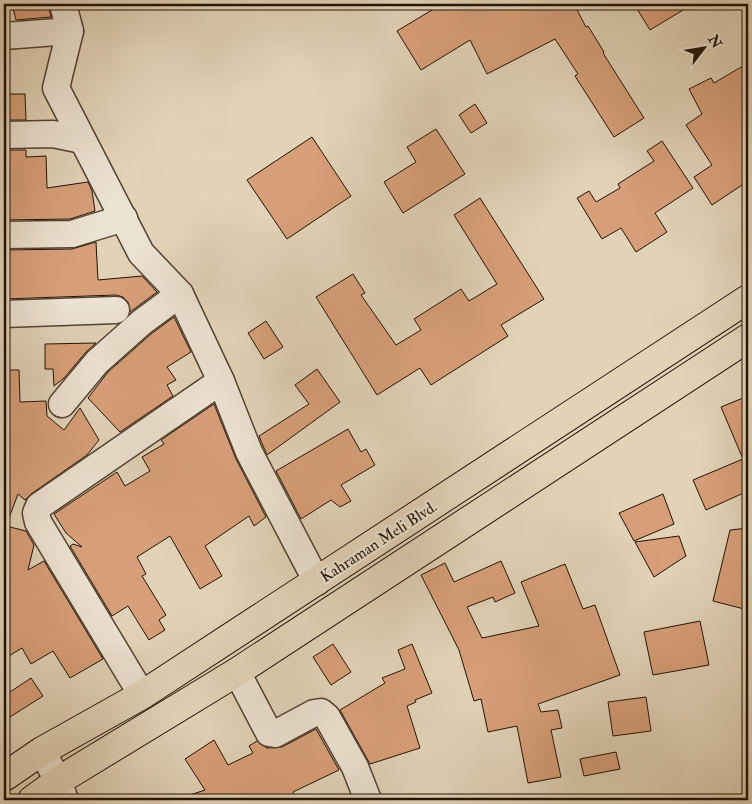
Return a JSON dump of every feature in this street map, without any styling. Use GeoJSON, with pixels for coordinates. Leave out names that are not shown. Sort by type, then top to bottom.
{"type":"FeatureCollection","features":[{"type":"Feature","properties":{"kind":"highway","name":"Kahraman Meli Blvd."},"geometry":{"type":"LineString","coordinates":[[4,776],[142,695],[748,299]]}},
{"type":"Feature","properties":{"kind":"highway","name":"Kahraman Meli Blvd."},"geometry":{"type":"LineString","coordinates":[[32,800],[61,791],[237,672],[748,338]]}},
{"type":"Feature","properties":{"kind":"street"},"geometry":{"type":"LineString","coordinates":[[63,4],[70,31],[56,88],[141,252],[180,294],[222,381],[249,452],[317,582]]}},
{"type":"Feature","properties":{"kind":"street"},"geometry":{"type":"LineString","coordinates":[[4,36],[70,31]]}},
{"type":"Feature","properties":{"kind":"street"},"geometry":{"type":"LineString","coordinates":[[4,135],[53,134],[82,140]]}},
{"type":"Feature","properties":{"kind":"street"},"geometry":{"type":"LineString","coordinates":[[4,235],[72,234],[124,218]]}},
{"type":"Feature","properties":{"kind":"street"},"geometry":{"type":"LineString","coordinates":[[62,404],[97,362],[142,322],[180,294]]}},
{"type":"Feature","properties":{"kind":"street"},"geometry":{"type":"LineString","coordinates":[[4,314],[116,310]]}},
{"type":"Feature","properties":{"kind":"street"},"geometry":{"type":"LineString","coordinates":[[142,695],[42,530],[36,513],[39,506],[222,381]]}},
{"type":"Feature","properties":{"kind":"street"},"geometry":{"type":"LineString","coordinates":[[237,672],[269,733],[275,734],[314,713],[320,712],[326,717],[355,767],[368,800]]}},
{"type":"Feature","properties":{"kind":"street"},"geometry":{"type":"LineString","coordinates":[[42,752],[61,791]]}},
{"type":"Feature","properties":{"kind":"building"},"geometry":{"type":"Polygon","coordinates":[[[12,4],[48,4],[51,17],[16,20],[12,4]]]}},
{"type":"Feature","properties":{"kind":"building"},"geometry":{"type":"Polygon","coordinates":[[[428,4],[574,4],[586,27],[588,26],[644,118],[614,137],[575,76],[578,74],[555,39],[487,74],[470,40],[421,70],[397,31],[432,10],[428,4]]]}},
{"type":"Feature","properties":{"kind":"building"},"geometry":{"type":"Polygon","coordinates":[[[634,4],[693,4],[650,30],[634,4]]]}},
{"type":"Feature","properties":{"kind":"building"},"geometry":{"type":"Polygon","coordinates":[[[748,63],[748,181],[712,205],[694,177],[712,165],[686,125],[702,114],[689,89],[711,78],[714,83],[748,63]]]}},
{"type":"Feature","properties":{"kind":"building"},"geometry":{"type":"Polygon","coordinates":[[[4,94],[25,94],[26,120],[4,120],[4,94]]]}},
{"type":"Feature","properties":{"kind":"building"},"geometry":{"type":"Polygon","coordinates":[[[475,104],[487,123],[471,133],[459,115],[475,104]]]}},
{"type":"Feature","properties":{"kind":"building"},"geometry":{"type":"Polygon","coordinates":[[[436,129],[465,174],[403,213],[384,182],[416,162],[407,147],[436,129]]]}},
{"type":"Feature","properties":{"kind":"building"},"geometry":{"type":"Polygon","coordinates":[[[312,137],[351,196],[287,239],[247,180],[312,137]]]}},
{"type":"Feature","properties":{"kind":"building"},"geometry":{"type":"Polygon","coordinates":[[[662,141],[693,188],[655,213],[667,232],[636,252],[621,228],[602,239],[577,198],[589,191],[596,202],[620,188],[618,184],[654,161],[647,151],[662,141]]]}},
{"type":"Feature","properties":{"kind":"building"},"geometry":{"type":"Polygon","coordinates":[[[6,150],[26,150],[26,157],[46,156],[47,188],[88,182],[92,191],[95,211],[70,219],[4,220],[6,150]]]}},
{"type":"Feature","properties":{"kind":"building"},"geometry":{"type":"Polygon","coordinates":[[[480,198],[544,299],[501,325],[508,336],[431,385],[420,368],[377,395],[316,297],[353,274],[365,293],[361,295],[396,345],[421,330],[414,319],[461,289],[469,301],[497,284],[454,215],[480,198]]]}},
{"type":"Feature","properties":{"kind":"building"},"geometry":{"type":"Polygon","coordinates":[[[96,242],[98,280],[142,276],[157,292],[130,312],[128,302],[123,297],[116,295],[4,299],[4,250],[72,249],[96,242]]]}},
{"type":"Feature","properties":{"kind":"building"},"geometry":{"type":"Polygon","coordinates":[[[174,317],[191,352],[167,367],[176,380],[167,385],[173,396],[120,432],[88,398],[108,372],[151,334],[174,317]]]}},
{"type":"Feature","properties":{"kind":"building"},"geometry":{"type":"Polygon","coordinates":[[[266,321],[283,347],[264,359],[248,333],[266,321]]]}},
{"type":"Feature","properties":{"kind":"building"},"geometry":{"type":"Polygon","coordinates":[[[96,343],[64,378],[54,386],[53,369],[45,369],[45,344],[96,343]]]}},
{"type":"Feature","properties":{"kind":"building"},"geometry":{"type":"Polygon","coordinates":[[[317,369],[340,402],[267,455],[259,436],[309,404],[295,385],[317,369]]]}},
{"type":"Feature","properties":{"kind":"building"},"geometry":{"type":"Polygon","coordinates":[[[4,370],[19,370],[20,402],[46,401],[47,416],[64,430],[80,408],[99,440],[87,455],[25,500],[18,494],[6,526],[26,531],[34,545],[28,570],[44,561],[103,659],[70,678],[53,651],[31,664],[22,648],[4,659],[4,370]]]}},
{"type":"Feature","properties":{"kind":"building"},"geometry":{"type":"Polygon","coordinates":[[[748,396],[748,491],[706,510],[693,480],[743,459],[721,407],[748,396]]]}},
{"type":"Feature","properties":{"kind":"building"},"geometry":{"type":"Polygon","coordinates":[[[214,404],[236,459],[266,517],[254,526],[249,516],[205,546],[222,576],[200,589],[170,536],[137,557],[146,574],[142,576],[166,615],[159,620],[165,630],[149,640],[128,606],[112,616],[70,546],[73,544],[82,547],[66,533],[54,514],[117,472],[125,486],[150,471],[142,457],[164,444],[161,440],[214,404]]]}},
{"type":"Feature","properties":{"kind":"building"},"geometry":{"type":"Polygon","coordinates":[[[348,429],[361,452],[366,449],[375,465],[341,485],[351,501],[340,507],[331,500],[301,519],[276,471],[348,429]]]}},
{"type":"Feature","properties":{"kind":"building"},"geometry":{"type":"Polygon","coordinates":[[[663,494],[674,524],[634,541],[619,513],[663,494]]]}},
{"type":"Feature","properties":{"kind":"building"},"geometry":{"type":"Polygon","coordinates":[[[748,528],[748,610],[713,601],[730,530],[748,528]]]}},
{"type":"Feature","properties":{"kind":"building"},"geometry":{"type":"Polygon","coordinates":[[[679,536],[686,556],[654,577],[635,542],[679,536]]]}},
{"type":"Feature","properties":{"kind":"building"},"geometry":{"type":"Polygon","coordinates":[[[501,561],[515,593],[495,602],[493,597],[467,607],[482,638],[539,626],[521,582],[565,564],[583,609],[595,605],[620,675],[538,704],[541,712],[558,710],[562,728],[551,730],[561,777],[528,783],[517,726],[488,732],[481,699],[474,701],[459,650],[421,575],[445,563],[454,582],[501,561]]]}},
{"type":"Feature","properties":{"kind":"building"},"geometry":{"type":"Polygon","coordinates":[[[700,621],[709,665],[653,675],[644,632],[700,621]]]}},
{"type":"Feature","properties":{"kind":"building"},"geometry":{"type":"Polygon","coordinates":[[[333,644],[351,672],[331,685],[313,657],[333,644]]]}},
{"type":"Feature","properties":{"kind":"building"},"geometry":{"type":"Polygon","coordinates":[[[412,644],[432,693],[415,700],[416,702],[407,706],[420,748],[370,764],[340,710],[385,683],[382,678],[405,669],[398,650],[412,644]]]}},
{"type":"Feature","properties":{"kind":"building"},"geometry":{"type":"Polygon","coordinates":[[[31,678],[43,696],[10,717],[4,707],[4,696],[31,678]]]}},
{"type":"Feature","properties":{"kind":"building"},"geometry":{"type":"Polygon","coordinates":[[[646,697],[651,731],[613,736],[608,702],[646,697]]]}},
{"type":"Feature","properties":{"kind":"building"},"geometry":{"type":"Polygon","coordinates":[[[316,729],[339,770],[293,792],[296,800],[181,800],[181,798],[205,790],[185,759],[214,740],[228,765],[253,753],[249,746],[257,741],[267,748],[282,747],[316,729]]]}},
{"type":"Feature","properties":{"kind":"building"},"geometry":{"type":"Polygon","coordinates":[[[616,752],[620,769],[584,776],[580,759],[616,752]]]}}]}
